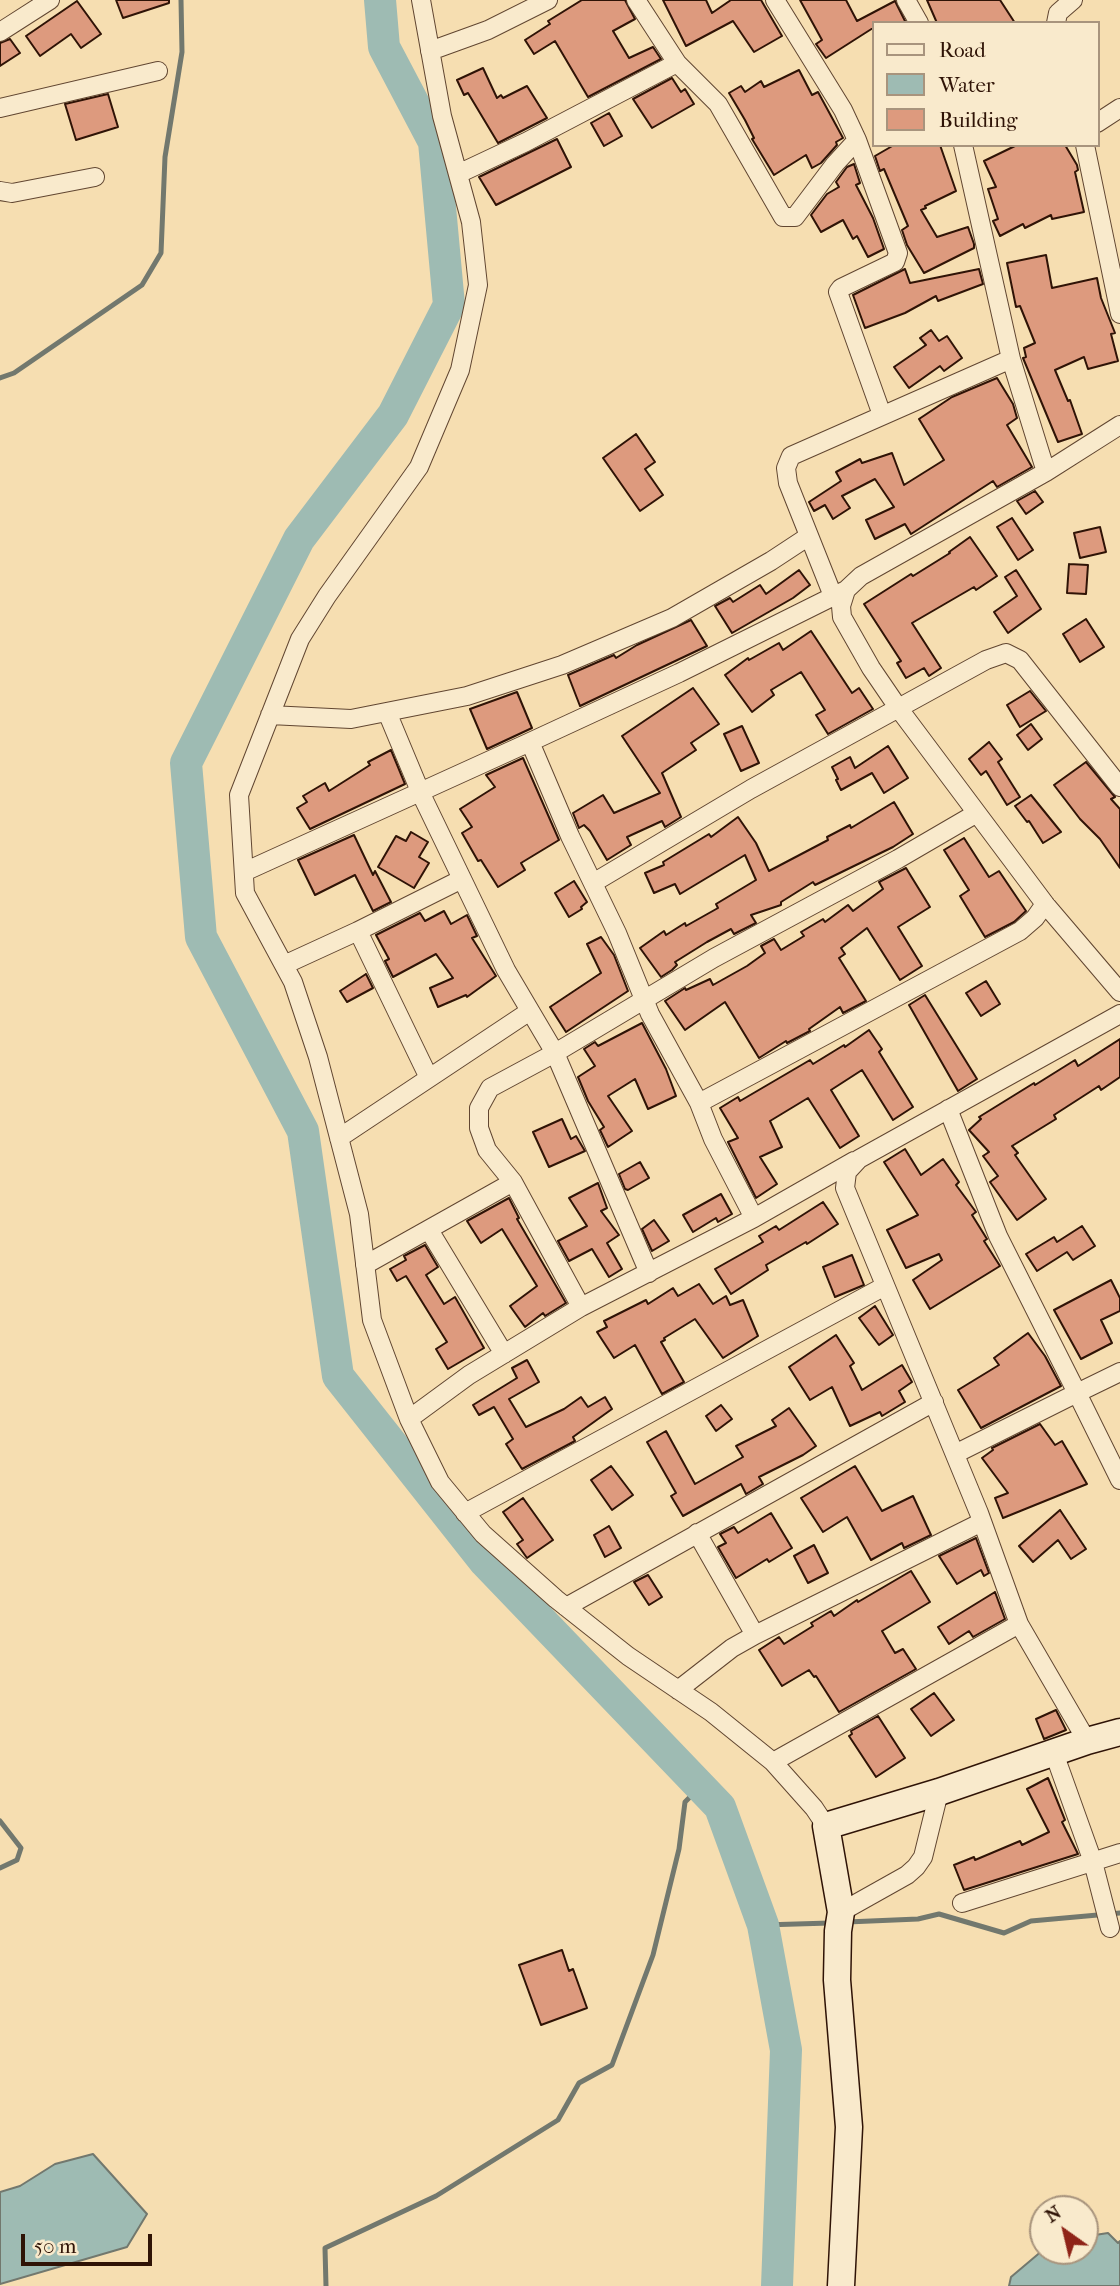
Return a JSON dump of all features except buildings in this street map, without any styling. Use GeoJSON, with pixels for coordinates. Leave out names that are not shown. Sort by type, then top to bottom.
{"type":"FeatureCollection","features":[{"type":"Feature","properties":{"kind":"street"},"geometry":{"type":"LineString","coordinates":[[0,32],[50,0]]}},
{"type":"Feature","properties":{"kind":"street"},"geometry":{"type":"LineString","coordinates":[[421,0],[442,116],[471,222],[478,285],[460,370],[419,467],[327,596],[300,639],[239,794],[245,893],[293,982],[318,1057],[359,1214],[372,1320],[409,1419],[440,1482],[483,1534],[566,1607],[628,1656],[711,1712],[772,1762],[814,1808],[826,1826],[840,1919],[837,1980],[849,2127],[841,2286]]}},
{"type":"Feature","properties":{"kind":"street"},"geometry":{"type":"LineString","coordinates":[[430,51],[488,30],[548,0]]}},
{"type":"Feature","properties":{"kind":"street"},"geometry":{"type":"LineString","coordinates":[[636,0],[677,63],[718,104],[783,217],[795,217],[857,140]]}},
{"type":"Feature","properties":{"kind":"street"},"geometry":{"type":"LineString","coordinates":[[775,0],[843,110],[857,140],[898,253],[895,262],[841,288],[838,292],[882,415]]}},
{"type":"Feature","properties":{"kind":"street"},"geometry":{"type":"LineString","coordinates":[[906,0],[918,21]]}},
{"type":"Feature","properties":{"kind":"street"},"geometry":{"type":"LineString","coordinates":[[1056,21],[1058,13],[1073,0]]}},
{"type":"Feature","properties":{"kind":"street"},"geometry":{"type":"LineString","coordinates":[[458,174],[526,142],[677,63]]}},
{"type":"Feature","properties":{"kind":"street"},"geometry":{"type":"LineString","coordinates":[[0,108],[158,71]]}},
{"type":"Feature","properties":{"kind":"street"},"geometry":{"type":"LineString","coordinates":[[1099,122],[1120,108]]}},
{"type":"Feature","properties":{"kind":"street"},"geometry":{"type":"LineString","coordinates":[[962,147],[1011,359],[1046,472]]}},
{"type":"Feature","properties":{"kind":"street"},"geometry":{"type":"LineString","coordinates":[[1086,147],[1117,273],[1120,314]]}},
{"type":"Feature","properties":{"kind":"street"},"geometry":{"type":"LineString","coordinates":[[0,191],[12,193],[95,177]]}},
{"type":"Feature","properties":{"kind":"street"},"geometry":{"type":"LineString","coordinates":[[1011,359],[791,456],[786,468],[788,483],[809,536],[840,593],[842,617],[871,668],[1045,904],[1120,992]]}},
{"type":"Feature","properties":{"kind":"street"},"geometry":{"type":"LineString","coordinates":[[244,872],[679,673],[840,593],[861,576],[1046,472],[1120,425]]}},
{"type":"Feature","properties":{"kind":"street"},"geometry":{"type":"LineString","coordinates":[[270,715],[351,719],[467,696],[562,665],[672,618],[809,536]]}},
{"type":"Feature","properties":{"kind":"street"},"geometry":{"type":"LineString","coordinates":[[593,883],[751,789],[986,660],[1006,653],[1020,660],[1120,787]]}},
{"type":"Feature","properties":{"kind":"street"},"geometry":{"type":"LineString","coordinates":[[387,712],[420,791],[506,970],[555,1053],[649,1273]]}},
{"type":"Feature","properties":{"kind":"street"},"geometry":{"type":"LineString","coordinates":[[530,742],[617,933],[644,1000],[699,1103],[713,1139],[754,1218]]}},
{"type":"Feature","properties":{"kind":"street"},"geometry":{"type":"LineString","coordinates":[[581,1307],[513,1182],[487,1150],[479,1129],[480,1108],[490,1088],[555,1053],[714,958],[898,859],[977,813]]}},
{"type":"Feature","properties":{"kind":"street"},"geometry":{"type":"LineString","coordinates":[[284,965],[462,878]]}},
{"type":"Feature","properties":{"kind":"street"},"geometry":{"type":"LineString","coordinates":[[699,1103],[1020,931],[1035,918],[1045,904]]}},
{"type":"Feature","properties":{"kind":"street"},"geometry":{"type":"LineString","coordinates":[[358,931],[429,1078]]}},
{"type":"Feature","properties":{"kind":"street"},"geometry":{"type":"LineString","coordinates":[[339,1138],[530,1011]]}},
{"type":"Feature","properties":{"kind":"street"},"geometry":{"type":"LineString","coordinates":[[409,1419],[468,1375],[581,1307],[754,1218],[1120,1014]]}},
{"type":"Feature","properties":{"kind":"street"},"geometry":{"type":"LineString","coordinates":[[948,1109],[998,1236],[1077,1393],[1115,1457],[1120,1480]]}},
{"type":"Feature","properties":{"kind":"street"},"geometry":{"type":"LineString","coordinates":[[859,1158],[846,1172],[845,1188],[955,1454],[1019,1624],[1087,1741]]}},
{"type":"Feature","properties":{"kind":"street"},"geometry":{"type":"LineString","coordinates":[[365,1265],[513,1182]]}},
{"type":"Feature","properties":{"kind":"street"},"geometry":{"type":"LineString","coordinates":[[429,1230],[504,1354]]}},
{"type":"Feature","properties":{"kind":"street"},"geometry":{"type":"LineString","coordinates":[[466,1513],[885,1286]]}},
{"type":"Feature","properties":{"kind":"street"},"geometry":{"type":"LineString","coordinates":[[955,1454],[1120,1372]]}},
{"type":"Feature","properties":{"kind":"street"},"geometry":{"type":"LineString","coordinates":[[566,1607],[934,1402]]}},
{"type":"Feature","properties":{"kind":"street"},"geometry":{"type":"LineString","coordinates":[[678,1690],[732,1648],[755,1635],[982,1522]]}},
{"type":"Feature","properties":{"kind":"street"},"geometry":{"type":"LineString","coordinates":[[697,1533],[755,1635]]}},
{"type":"Feature","properties":{"kind":"street"},"geometry":{"type":"LineString","coordinates":[[772,1762],[1019,1624]]}},
{"type":"Feature","properties":{"kind":"street"},"geometry":{"type":"LineString","coordinates":[[826,1826],[1120,1732]]}},
{"type":"Feature","properties":{"kind":"street"},"geometry":{"type":"LineString","coordinates":[[1054,1752],[1093,1862],[1110,1928]]}},
{"type":"Feature","properties":{"kind":"street"},"geometry":{"type":"LineString","coordinates":[[840,1919],[916,1867],[923,1857],[939,1792]]}},
{"type":"Feature","properties":{"kind":"street"},"geometry":{"type":"LineString","coordinates":[[962,1903],[1120,1853]]}},
{"type":"Feature","properties":{"kind":"water"},"geometry":{"type":"Polygon","coordinates":[[[93,2154],[147,2214],[127,2247],[0,2284],[0,2192],[20,2186],[55,2164],[93,2154]]]}},
{"type":"Feature","properties":{"kind":"water"},"geometry":{"type":"Polygon","coordinates":[[[1108,2233],[1118,2243],[1120,2241],[1120,2286],[1009,2286],[1011,2277],[1029,2262],[1029,2265],[1099,2265],[1099,2234],[1108,2233]]]}},
{"type":"Feature","properties":{"kind":"waterway"},"geometry":{"type":"LineString","coordinates":[[0,378],[14,373],[142,285],[161,253],[165,157],[182,52],[181,0]]}},
{"type":"Feature","properties":{"kind":"waterway"},"geometry":{"type":"LineString","coordinates":[[380,0],[384,47],[434,142],[449,305],[393,415],[299,539],[186,763],[201,937],[303,1131],[338,1376],[485,1562],[720,1807],[763,1925],[786,2050],[777,2286]]}},
{"type":"Feature","properties":{"kind":"waterway"},"geometry":{"type":"LineString","coordinates":[[326,2286],[325,2248],[436,2196],[558,2120],[579,2083],[612,2065],[653,1955],[679,1849],[685,1802],[700,1787]]}},
{"type":"Feature","properties":{"kind":"waterway"},"geometry":{"type":"LineString","coordinates":[[0,1821],[21,1848],[17,1860],[0,1868]]}},
{"type":"Feature","properties":{"kind":"waterway"},"geometry":{"type":"LineString","coordinates":[[847,1922],[918,1919],[939,1914],[1004,1933],[1031,1921],[1120,1913]]}},
{"type":"Feature","properties":{"kind":"waterway"},"geometry":{"type":"LineString","coordinates":[[763,1925],[830,1923]]}}]}
